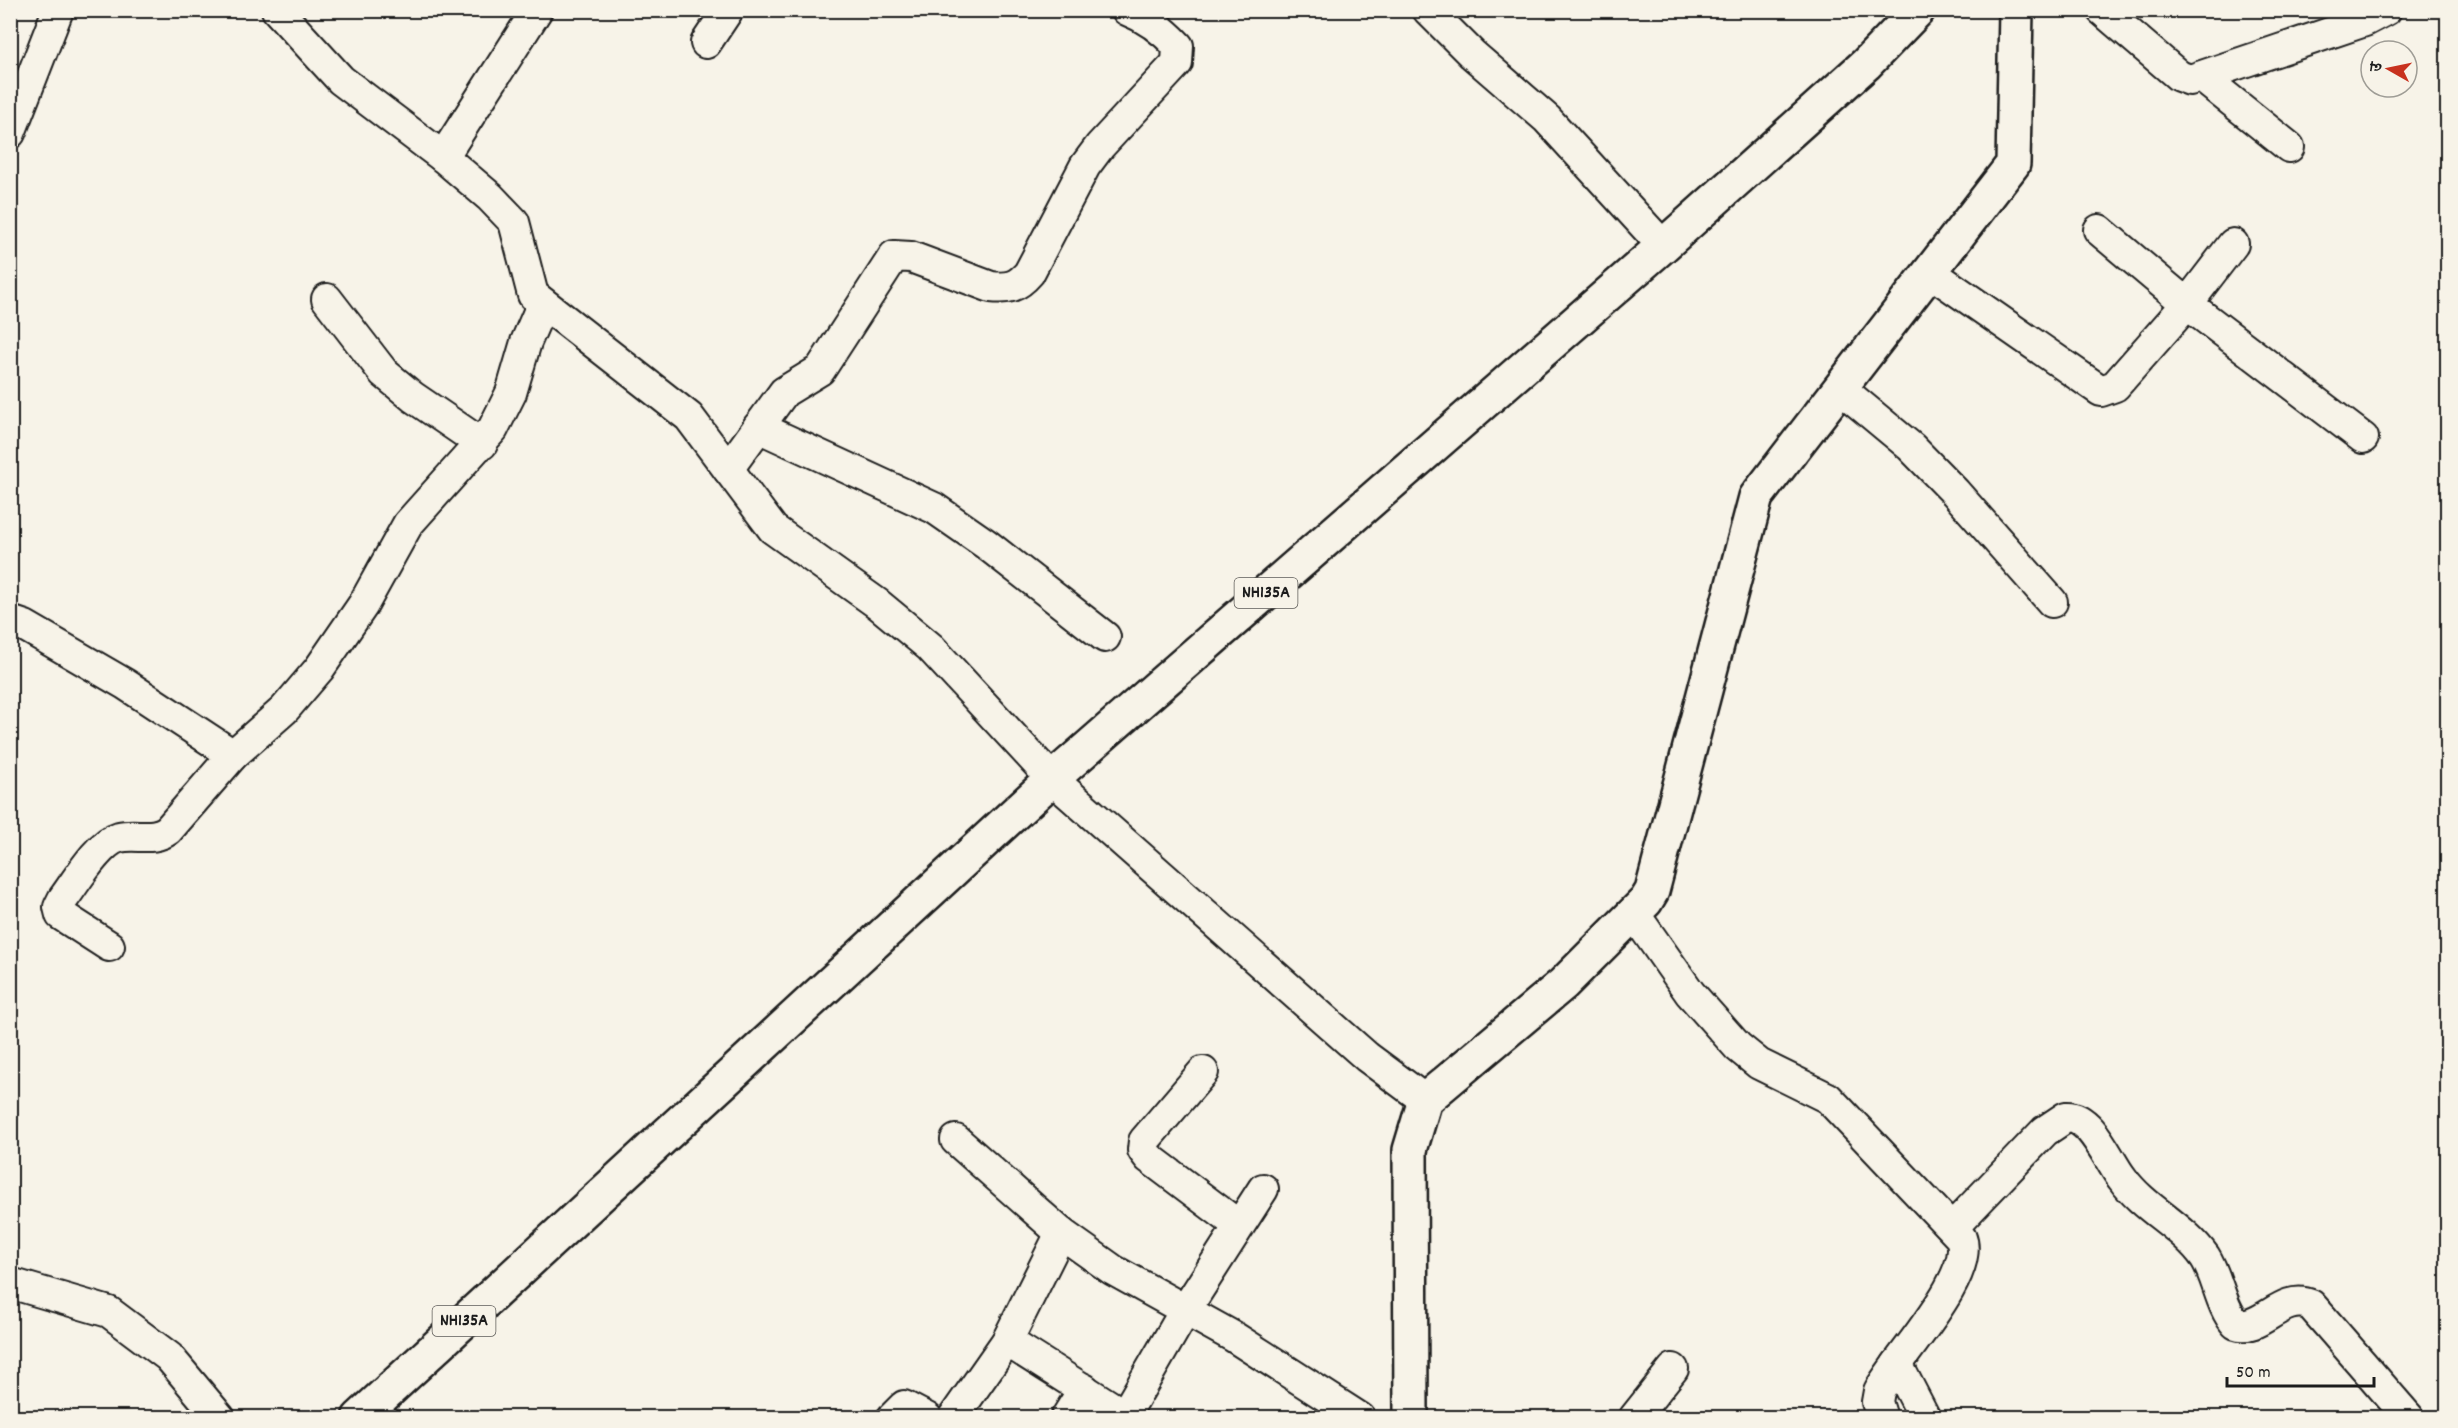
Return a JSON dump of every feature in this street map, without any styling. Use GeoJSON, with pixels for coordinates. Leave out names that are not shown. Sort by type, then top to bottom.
{"type":"FeatureCollection","features":[{"type":"Feature","properties":{"kind":"main road","name":"NH135A"},"geometry":{"type":"LineString","coordinates":[[359,1418],[1052,779],[1663,246],[1866,64],[1918,10]]}},
{"type":"Feature","properties":{"kind":"main road"},"geometry":{"type":"LineString","coordinates":[[1411,1418],[1410,1150],[1425,1100],[1563,984],[1653,891],[1756,497],[2013,164],[2016,10]]}},
{"type":"Feature","properties":{"kind":"street"},"geometry":{"type":"LineString","coordinates":[[10,133],[58,10]]}},
{"type":"Feature","properties":{"kind":"street"},"geometry":{"type":"LineString","coordinates":[[277,10],[341,80],[444,157],[490,197],[514,222],[528,283],[533,295],[542,305],[689,417],[774,529],[879,604],[930,647],[1052,779],[1367,1057],[1425,1100]]}},
{"type":"Feature","properties":{"kind":"street"},"geometry":{"type":"LineString","coordinates":[[444,157],[537,10]]}},
{"type":"Feature","properties":{"kind":"street"},"geometry":{"type":"LineString","coordinates":[[706,43],[728,10]]}},
{"type":"Feature","properties":{"kind":"street"},"geometry":{"type":"LineString","coordinates":[[729,469],[784,392],[820,370],[894,256],[911,257],[991,286],[1012,287],[1021,282],[1029,273],[1085,166],[1100,146],[1177,63],[1178,46],[1151,21],[1127,10]]}},
{"type":"Feature","properties":{"kind":"street"},"geometry":{"type":"LineString","coordinates":[[1428,10],[1472,54],[1547,119],[1663,246]]}},
{"type":"Feature","properties":{"kind":"street"},"geometry":{"type":"LineString","coordinates":[[2102,10],[2179,76],[2190,81],[2365,21],[2386,10]]}},
{"type":"Feature","properties":{"kind":"street"},"geometry":{"type":"LineString","coordinates":[[2203,78],[2289,147]]}},
{"type":"Feature","properties":{"kind":"street"},"geometry":{"type":"LineString","coordinates":[[2099,230],[2187,304],[2363,438]]}},
{"type":"Feature","properties":{"kind":"street"},"geometry":{"type":"LineString","coordinates":[[1930,272],[2101,391],[2115,387],[2187,304],[2233,244]]}},
{"type":"Feature","properties":{"kind":"street"},"geometry":{"type":"LineString","coordinates":[[327,299],[384,373],[413,397],[482,444]]}},
{"type":"Feature","properties":{"kind":"street"},"geometry":{"type":"LineString","coordinates":[[109,946],[61,915],[59,907],[63,899],[102,848],[110,841],[128,836],[154,837],[168,830],[233,755],[284,710],[319,669],[363,605],[408,524],[482,444],[503,413],[512,393],[526,342],[542,305]]}},
{"type":"Feature","properties":{"kind":"street"},"geometry":{"type":"LineString","coordinates":[[1840,388],[1926,462],[2052,602]]}},
{"type":"Feature","properties":{"kind":"street"},"geometry":{"type":"LineString","coordinates":[[758,427],[934,508],[986,544],[1105,637]]}},
{"type":"Feature","properties":{"kind":"street"},"geometry":{"type":"LineString","coordinates":[[10,621],[25,626],[125,684],[233,755]]}},
{"type":"Feature","properties":{"kind":"street"},"geometry":{"type":"LineString","coordinates":[[1639,907],[1690,993],[1729,1039],[1759,1064],[1828,1098],[1953,1227],[1964,1245],[1963,1260],[1948,1291],[1897,1364],[1872,1410]]}},
{"type":"Feature","properties":{"kind":"street"},"geometry":{"type":"LineString","coordinates":[[1203,1072],[1144,1141],[1143,1150],[1149,1158],[1238,1225]]}},
{"type":"Feature","properties":{"kind":"street"},"geometry":{"type":"LineString","coordinates":[[1953,1227],[2044,1131],[2066,1117],[2078,1118],[2089,1126],[2125,1183],[2174,1224],[2198,1248],[2207,1261],[2236,1324],[2250,1324],[2294,1302],[2311,1305],[2409,1418]]}},
{"type":"Feature","properties":{"kind":"street"},"geometry":{"type":"LineString","coordinates":[[956,1140],[1061,1233],[1113,1270],[1234,1336],[1360,1418]]}},
{"type":"Feature","properties":{"kind":"street"},"geometry":{"type":"LineString","coordinates":[[1007,1341],[1123,1416],[1186,1309],[1263,1189]]}},
{"type":"Feature","properties":{"kind":"street"},"geometry":{"type":"LineString","coordinates":[[953,1418],[1007,1341],[1061,1233]]}},
{"type":"Feature","properties":{"kind":"street"},"geometry":{"type":"LineString","coordinates":[[10,1283],[109,1312],[169,1357],[220,1418]]}},
{"type":"Feature","properties":{"kind":"street"},"geometry":{"type":"LineString","coordinates":[[1897,1364],[1925,1418]]}},
{"type":"Feature","properties":{"kind":"street"},"geometry":{"type":"LineString","coordinates":[[1634,1418],[1673,1369]]}},
{"type":"Feature","properties":{"kind":"street"},"geometry":{"type":"LineString","coordinates":[[1066,1418],[1084,1389]]}},
{"type":"Feature","properties":{"kind":"street"},"geometry":{"type":"LineString","coordinates":[[892,1418],[904,1406],[927,1418]]}}]}
